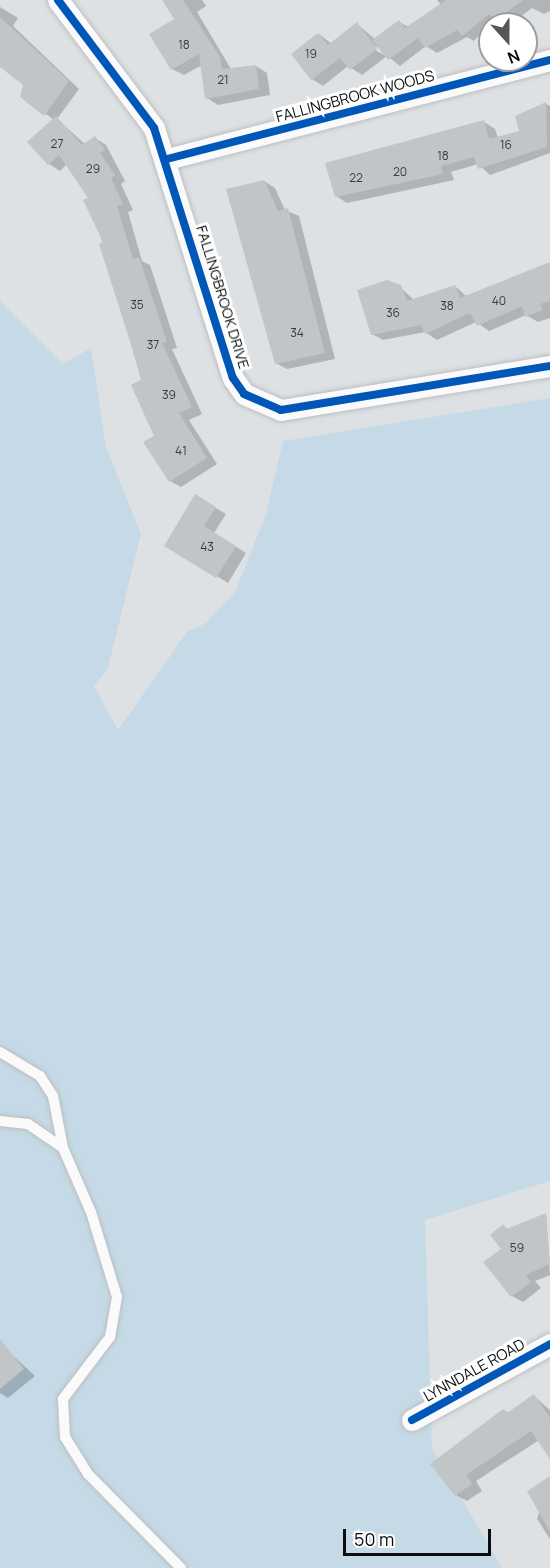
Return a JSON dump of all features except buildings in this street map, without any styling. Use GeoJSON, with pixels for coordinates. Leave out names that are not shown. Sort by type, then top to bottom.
{"type":"FeatureCollection","features":[{"type":"Feature","properties":{"kind":"street","name":"FALLINGBROOK DRIVE"},"geometry":{"type":"LineString","coordinates":[[58,0],[154,128],[167,159],[233,378],[244,394],[263,406],[280,410],[550,366]]}},
{"type":"Feature","properties":{"kind":"street","name":"FALLINGBROOK WOODS"},"geometry":{"type":"LineString","coordinates":[[167,159],[550,60]]}},
{"type":"Feature","properties":{"kind":"street","name":"LYNNDALE ROAD"},"geometry":{"type":"LineString","coordinates":[[412,1420],[550,1344]]}},
{"type":"Feature","properties":{"kind":"lane"},"geometry":{"type":"LineString","coordinates":[[0,1052],[40,1076],[53,1096],[63,1148],[91,1212],[118,1311],[110,1337],[63,1399],[61,1425],[88,1474],[181,1568]]}},
{"type":"Feature","properties":{"kind":"lane"},"geometry":{"type":"LineString","coordinates":[[0,1121],[28,1124],[63,1148]]}},
{"type":"Feature","properties":{"kind":"shaded area"},"geometry":{"type":"Polygon","coordinates":[[[0,301],[63,364],[91,348],[106,447],[141,534],[108,668],[94,686],[118,730],[187,632],[206,623],[235,592],[266,514],[283,441],[550,398],[550,1181],[425,1220],[432,1448],[502,1568],[0,1568],[0,301]]]}},
{"type":"Feature","properties":{"kind":"cycle path"},"geometry":{"type":"LineString","coordinates":[[58,0],[154,128],[233,378],[244,394],[281,410],[550,366]]}},
{"type":"Feature","properties":{"kind":"cycle path"},"geometry":{"type":"LineString","coordinates":[[167,159],[550,60]]}},
{"type":"Feature","properties":{"kind":"cycle path"},"geometry":{"type":"LineString","coordinates":[[412,1420],[550,1344]]}}]}
